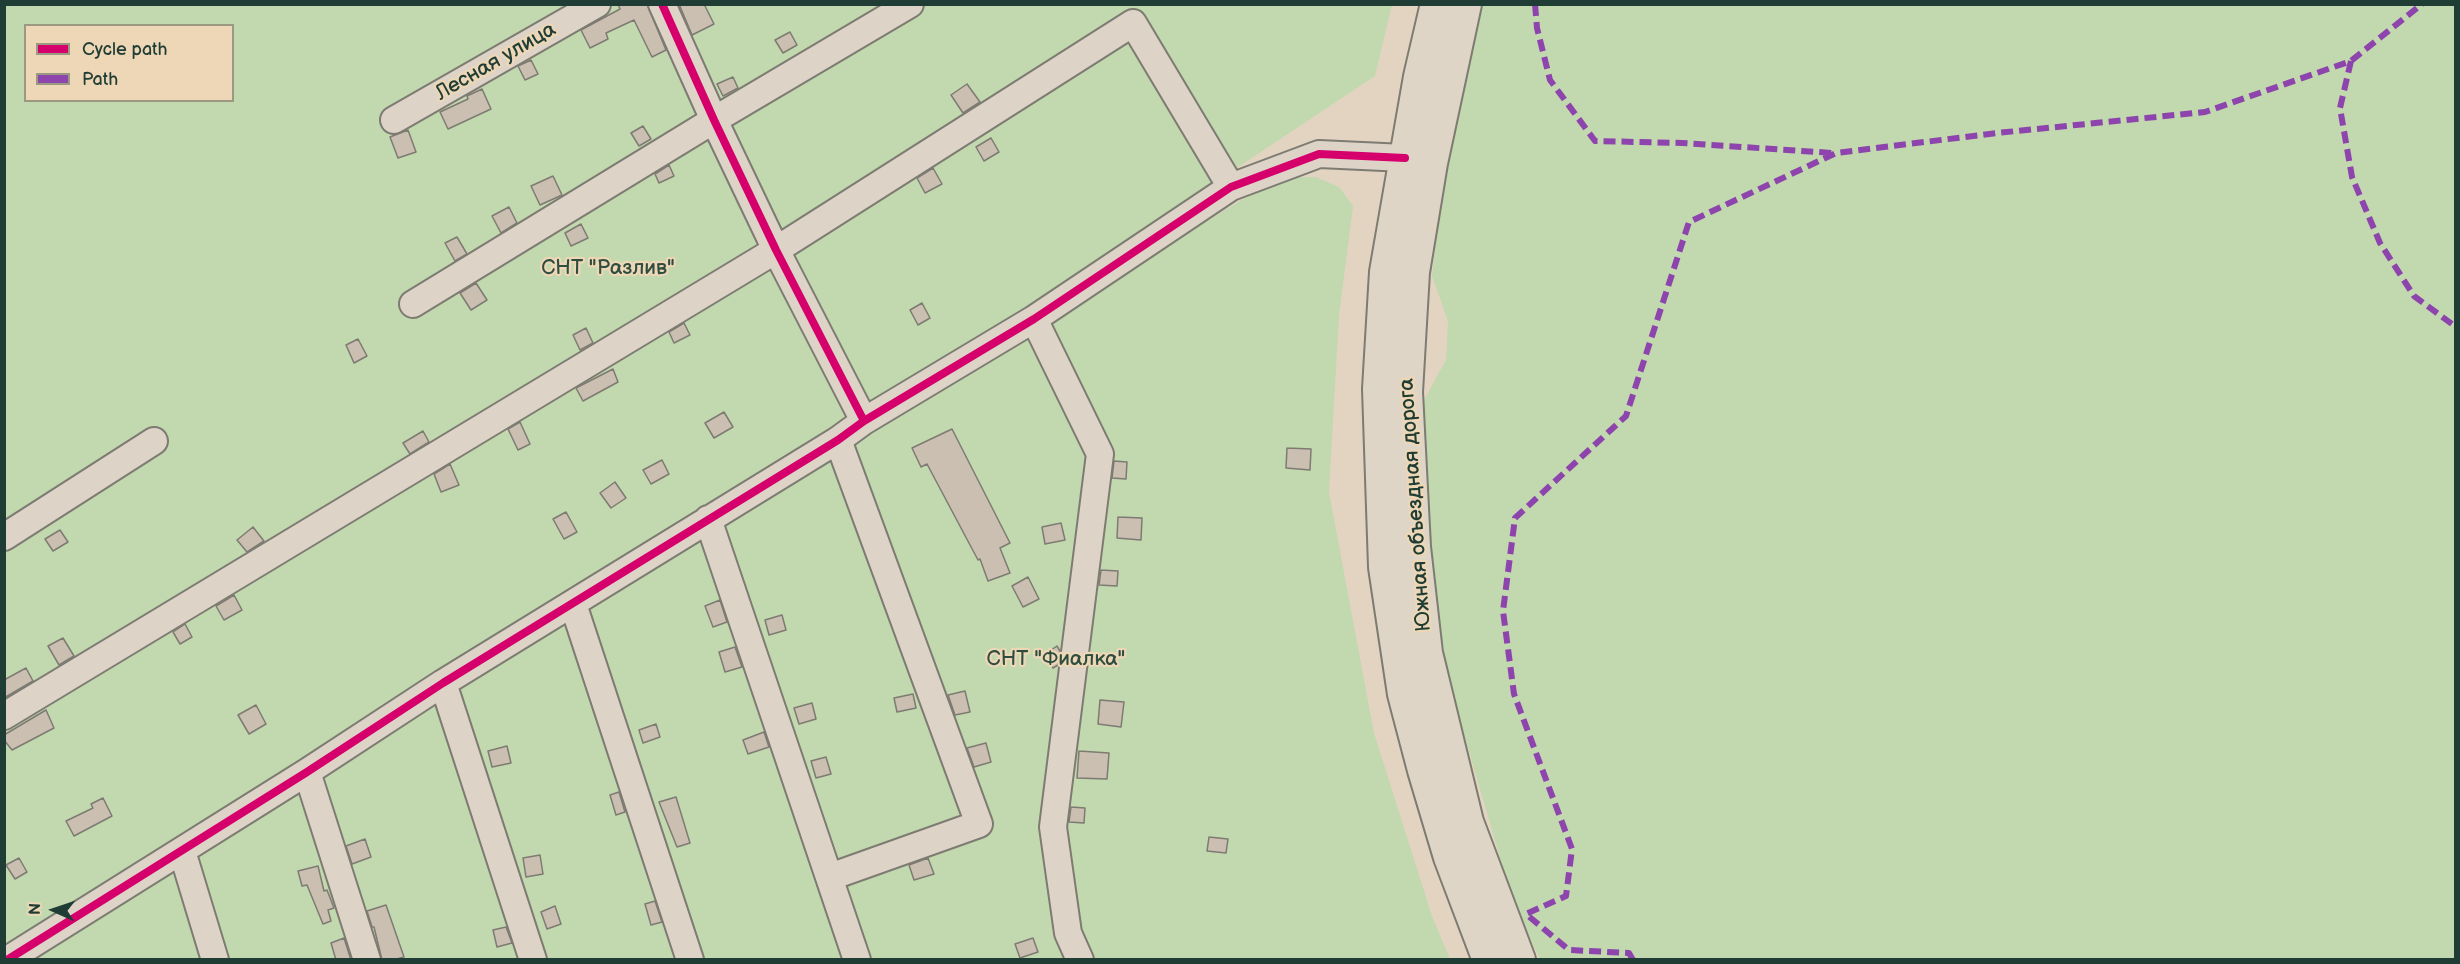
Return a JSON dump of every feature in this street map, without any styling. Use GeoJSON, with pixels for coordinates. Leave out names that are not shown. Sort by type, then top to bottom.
{"type":"FeatureCollection","features":[{"type":"Feature","properties":{"kind":"main road","name":"Южная объездная дорога"},"geometry":{"type":"LineString","coordinates":[[1437,4],[1416,174],[1406,392],[1414,547],[1426,653],[1467,822],[1519,960]]}},
{"type":"Feature","properties":{"kind":"main road","name":"Южная объездная дорога"},"geometry":{"type":"LineString","coordinates":[[1465,4],[1386,272],[1380,389],[1385,567],[1404,694],[1450,857],[1489,960]]}},
{"type":"Feature","properties":{"kind":"street","name":"Лесная улица"},"geometry":{"type":"LineString","coordinates":[[394,120],[597,4]]}},
{"type":"Feature","properties":{"kind":"street"},"geometry":{"type":"LineString","coordinates":[[663,4],[714,120],[776,250],[864,421]]}},
{"type":"Feature","properties":{"kind":"street"},"geometry":{"type":"LineString","coordinates":[[413,304],[714,120],[910,4]]}},
{"type":"Feature","properties":{"kind":"street"},"geometry":{"type":"LineString","coordinates":[[4,716],[776,250],[1127,14],[1232,186]]}},
{"type":"Feature","properties":{"kind":"street"},"geometry":{"type":"LineString","coordinates":[[7,960],[42,949],[182,851],[443,683],[838,440],[864,421],[1034,319],[1232,186],[1319,154],[1416,174]]}},
{"type":"Feature","properties":{"kind":"street"},"geometry":{"type":"LineString","coordinates":[[1034,319],[1100,454],[1053,827],[1068,933],[1080,960]]}},
{"type":"Feature","properties":{"kind":"street"},"geometry":{"type":"LineString","coordinates":[[830,877],[979,824],[838,440]]}},
{"type":"Feature","properties":{"kind":"street"},"geometry":{"type":"LineString","coordinates":[[4,537],[154,441]]}},
{"type":"Feature","properties":{"kind":"street"},"geometry":{"type":"LineString","coordinates":[[708,519],[857,960]]}},
{"type":"Feature","properties":{"kind":"street"},"geometry":{"type":"LineString","coordinates":[[573,604],[690,960]]}},
{"type":"Feature","properties":{"kind":"street"},"geometry":{"type":"LineString","coordinates":[[443,683],[532,960]]}},
{"type":"Feature","properties":{"kind":"street"},"geometry":{"type":"LineString","coordinates":[[307,772],[367,960]]}},
{"type":"Feature","properties":{"kind":"street"},"geometry":{"type":"LineString","coordinates":[[182,851],[215,960]]}},
{"type":"Feature","properties":{"kind":"green space"},"geometry":{"type":"Polygon","coordinates":[[[5,5],[1392,5],[1375,76],[723,510],[1272,182],[1290,177],[1316,177],[1339,187],[1353,206],[1339,316],[1329,492],[1374,733],[1432,916],[1450,959],[5,960],[5,5]]]}},
{"type":"Feature","properties":{"kind":"green space"},"geometry":{"type":"Polygon","coordinates":[[[1479,5],[2455,5],[2455,959],[1540,959],[1513,902],[1449,683],[1428,551],[1423,402],[1446,360],[1448,321],[1432,276],[1446,148],[1479,5]]]}},
{"type":"Feature","properties":{"kind":"building"},"geometry":{"type":"Polygon","coordinates":[[[618,4],[647,4],[666,50],[652,57],[634,20],[606,33],[608,39],[590,48],[581,30],[620,9],[618,4]]]}},
{"type":"Feature","properties":{"kind":"building"},"geometry":{"type":"Polygon","coordinates":[[[679,4],[704,4],[714,24],[692,35],[679,4]]]}},
{"type":"Feature","properties":{"kind":"building"},"geometry":{"type":"Polygon","coordinates":[[[790,32],[797,45],[783,53],[775,40],[790,32]]]}},
{"type":"Feature","properties":{"kind":"building"},"geometry":{"type":"Polygon","coordinates":[[[531,60],[538,74],[525,80],[518,66],[531,60]]]}},
{"type":"Feature","properties":{"kind":"building"},"geometry":{"type":"Polygon","coordinates":[[[733,77],[738,88],[723,96],[717,84],[733,77]]]}},
{"type":"Feature","properties":{"kind":"building"},"geometry":{"type":"Polygon","coordinates":[[[967,84],[980,102],[963,113],[951,95],[967,84]]]}},
{"type":"Feature","properties":{"kind":"building"},"geometry":{"type":"Polygon","coordinates":[[[482,89],[491,109],[448,129],[440,112],[468,99],[467,96],[482,89]]]}},
{"type":"Feature","properties":{"kind":"building"},"geometry":{"type":"Polygon","coordinates":[[[643,126],[651,139],[639,146],[631,133],[643,126]]]}},
{"type":"Feature","properties":{"kind":"building"},"geometry":{"type":"Polygon","coordinates":[[[408,130],[416,152],[398,158],[390,137],[408,130]]]}},
{"type":"Feature","properties":{"kind":"building"},"geometry":{"type":"Polygon","coordinates":[[[991,138],[999,152],[984,161],[976,147],[991,138]]]}},
{"type":"Feature","properties":{"kind":"building"},"geometry":{"type":"Polygon","coordinates":[[[669,165],[674,176],[659,183],[655,174],[669,165]]]}},
{"type":"Feature","properties":{"kind":"building"},"geometry":{"type":"Polygon","coordinates":[[[933,168],[942,184],[925,193],[917,178],[933,168]]]}},
{"type":"Feature","properties":{"kind":"building"},"geometry":{"type":"Polygon","coordinates":[[[553,176],[562,195],[540,205],[531,186],[553,176]]]}},
{"type":"Feature","properties":{"kind":"building"},"geometry":{"type":"Polygon","coordinates":[[[509,207],[517,223],[501,233],[492,216],[509,207]]]}},
{"type":"Feature","properties":{"kind":"building"},"geometry":{"type":"Polygon","coordinates":[[[581,224],[588,238],[571,246],[565,233],[581,224]]]}},
{"type":"Feature","properties":{"kind":"building"},"geometry":{"type":"Polygon","coordinates":[[[457,237],[467,254],[455,261],[445,243],[457,237]]]}},
{"type":"Feature","properties":{"kind":"building"},"geometry":{"type":"Polygon","coordinates":[[[476,283],[487,300],[471,310],[460,293],[476,283]]]}},
{"type":"Feature","properties":{"kind":"building"},"geometry":{"type":"Polygon","coordinates":[[[922,303],[930,318],[918,325],[910,310],[922,303]]]}},
{"type":"Feature","properties":{"kind":"building"},"geometry":{"type":"Polygon","coordinates":[[[684,323],[690,335],[674,343],[669,332],[684,323]]]}},
{"type":"Feature","properties":{"kind":"building"},"geometry":{"type":"Polygon","coordinates":[[[586,328],[593,343],[580,350],[573,335],[586,328]]]}},
{"type":"Feature","properties":{"kind":"building"},"geometry":{"type":"Polygon","coordinates":[[[358,339],[367,356],[354,363],[346,345],[358,339]]]}},
{"type":"Feature","properties":{"kind":"building"},"geometry":{"type":"Polygon","coordinates":[[[613,369],[618,382],[583,401],[576,388],[613,369]]]}},
{"type":"Feature","properties":{"kind":"building"},"geometry":{"type":"Polygon","coordinates":[[[724,412],[733,427],[714,438],[705,423],[724,412]]]}},
{"type":"Feature","properties":{"kind":"building"},"geometry":{"type":"Polygon","coordinates":[[[520,422],[530,444],[518,450],[508,429],[520,422]]]}},
{"type":"Feature","properties":{"kind":"building"},"geometry":{"type":"Polygon","coordinates":[[[952,429],[1010,543],[1000,548],[1010,573],[988,581],[980,559],[978,560],[927,464],[921,467],[912,448],[952,429]]]}},
{"type":"Feature","properties":{"kind":"building"},"geometry":{"type":"Polygon","coordinates":[[[423,431],[429,442],[410,454],[403,443],[423,431]]]}},
{"type":"Feature","properties":{"kind":"building"},"geometry":{"type":"Polygon","coordinates":[[[1287,448],[1311,449],[1310,470],[1286,468],[1287,448]]]}},
{"type":"Feature","properties":{"kind":"building"},"geometry":{"type":"Polygon","coordinates":[[[662,460],[669,474],[651,484],[643,470],[662,460]]]}},
{"type":"Feature","properties":{"kind":"building"},"geometry":{"type":"Polygon","coordinates":[[[1114,461],[1127,462],[1126,479],[1112,478],[1114,461]]]}},
{"type":"Feature","properties":{"kind":"building"},"geometry":{"type":"Polygon","coordinates":[[[450,464],[459,485],[441,492],[434,474],[450,464]]]}},
{"type":"Feature","properties":{"kind":"building"},"geometry":{"type":"Polygon","coordinates":[[[615,482],[626,498],[611,508],[600,493],[615,482]]]}},
{"type":"Feature","properties":{"kind":"building"},"geometry":{"type":"Polygon","coordinates":[[[566,512],[577,532],[564,539],[553,519],[566,512]]]}},
{"type":"Feature","properties":{"kind":"building"},"geometry":{"type":"Polygon","coordinates":[[[1118,517],[1142,518],[1141,540],[1117,538],[1118,517]]]}},
{"type":"Feature","properties":{"kind":"building"},"geometry":{"type":"Polygon","coordinates":[[[1061,523],[1065,540],[1045,544],[1042,527],[1061,523]]]}},
{"type":"Feature","properties":{"kind":"building"},"geometry":{"type":"Polygon","coordinates":[[[253,527],[264,541],[247,552],[237,540],[253,527]]]}},
{"type":"Feature","properties":{"kind":"building"},"geometry":{"type":"Polygon","coordinates":[[[60,530],[68,542],[53,551],[45,539],[60,530]]]}},
{"type":"Feature","properties":{"kind":"building"},"geometry":{"type":"Polygon","coordinates":[[[1101,570],[1118,571],[1117,586],[1099,585],[1101,570]]]}},
{"type":"Feature","properties":{"kind":"building"},"geometry":{"type":"Polygon","coordinates":[[[1028,577],[1039,599],[1023,607],[1012,586],[1028,577]]]}},
{"type":"Feature","properties":{"kind":"building"},"geometry":{"type":"Polygon","coordinates":[[[234,595],[242,610],[224,620],[216,606],[234,595]]]}},
{"type":"Feature","properties":{"kind":"building"},"geometry":{"type":"Polygon","coordinates":[[[720,600],[727,622],[713,627],[705,606],[720,600]]]}},
{"type":"Feature","properties":{"kind":"building"},"geometry":{"type":"Polygon","coordinates":[[[782,615],[786,630],[769,635],[765,620],[782,615]]]}},
{"type":"Feature","properties":{"kind":"building"},"geometry":{"type":"Polygon","coordinates":[[[185,624],[192,637],[180,644],[173,632],[185,624]]]}},
{"type":"Feature","properties":{"kind":"building"},"geometry":{"type":"Polygon","coordinates":[[[63,638],[74,656],[59,665],[48,646],[63,638]]]}},
{"type":"Feature","properties":{"kind":"building"},"geometry":{"type":"Polygon","coordinates":[[[1057,646],[1060,651],[1058,665],[1053,668],[1045,654],[1057,646]]]}},
{"type":"Feature","properties":{"kind":"building"},"geometry":{"type":"Polygon","coordinates":[[[735,647],[742,667],[725,672],[719,652],[735,647]]]}},
{"type":"Feature","properties":{"kind":"building"},"geometry":{"type":"Polygon","coordinates":[[[26,668],[33,681],[4,698],[4,680],[26,668]]]}},
{"type":"Feature","properties":{"kind":"building"},"geometry":{"type":"Polygon","coordinates":[[[965,691],[970,712],[955,715],[948,695],[965,691]]]}},
{"type":"Feature","properties":{"kind":"building"},"geometry":{"type":"Polygon","coordinates":[[[913,694],[916,708],[897,712],[894,698],[913,694]]]}},
{"type":"Feature","properties":{"kind":"building"},"geometry":{"type":"Polygon","coordinates":[[[1100,700],[1124,702],[1121,727],[1098,724],[1100,700]]]}},
{"type":"Feature","properties":{"kind":"building"},"geometry":{"type":"Polygon","coordinates":[[[812,703],[816,719],[799,724],[794,708],[812,703]]]}},
{"type":"Feature","properties":{"kind":"building"},"geometry":{"type":"Polygon","coordinates":[[[256,705],[266,724],[249,734],[238,715],[256,705]]]}},
{"type":"Feature","properties":{"kind":"building"},"geometry":{"type":"Polygon","coordinates":[[[46,710],[54,728],[12,750],[4,740],[4,735],[46,710]]]}},
{"type":"Feature","properties":{"kind":"building"},"geometry":{"type":"Polygon","coordinates":[[[656,724],[660,737],[643,743],[639,730],[656,724]]]}},
{"type":"Feature","properties":{"kind":"building"},"geometry":{"type":"Polygon","coordinates":[[[764,732],[769,747],[748,754],[743,740],[764,732]]]}},
{"type":"Feature","properties":{"kind":"building"},"geometry":{"type":"Polygon","coordinates":[[[986,743],[991,762],[974,767],[967,748],[986,743]]]}},
{"type":"Feature","properties":{"kind":"building"},"geometry":{"type":"Polygon","coordinates":[[[507,746],[511,763],[492,767],[488,751],[507,746]]]}},
{"type":"Feature","properties":{"kind":"building"},"geometry":{"type":"Polygon","coordinates":[[[1079,751],[1109,753],[1107,779],[1077,778],[1079,751]]]}},
{"type":"Feature","properties":{"kind":"building"},"geometry":{"type":"Polygon","coordinates":[[[826,757],[831,774],[816,778],[811,761],[826,757]]]}},
{"type":"Feature","properties":{"kind":"building"},"geometry":{"type":"Polygon","coordinates":[[[619,792],[625,812],[616,815],[610,795],[619,792]]]}},
{"type":"Feature","properties":{"kind":"building"},"geometry":{"type":"Polygon","coordinates":[[[676,797],[690,843],[677,847],[659,802],[676,797]]]}},
{"type":"Feature","properties":{"kind":"building"},"geometry":{"type":"Polygon","coordinates":[[[103,798],[112,816],[74,836],[66,821],[93,808],[91,804],[103,798]]]}},
{"type":"Feature","properties":{"kind":"building"},"geometry":{"type":"Polygon","coordinates":[[[1071,807],[1085,808],[1084,823],[1069,822],[1071,807]]]}},
{"type":"Feature","properties":{"kind":"building"},"geometry":{"type":"Polygon","coordinates":[[[1209,837],[1228,839],[1226,853],[1207,851],[1209,837]]]}},
{"type":"Feature","properties":{"kind":"building"},"geometry":{"type":"Polygon","coordinates":[[[365,839],[371,857],[352,864],[346,846],[365,839]]]}},
{"type":"Feature","properties":{"kind":"building"},"geometry":{"type":"Polygon","coordinates":[[[540,855],[543,874],[526,877],[523,858],[540,855]]]}},
{"type":"Feature","properties":{"kind":"building"},"geometry":{"type":"Polygon","coordinates":[[[19,858],[27,872],[15,879],[6,865],[19,858]]]}},
{"type":"Feature","properties":{"kind":"building"},"geometry":{"type":"Polygon","coordinates":[[[928,858],[934,874],[914,880],[909,865],[928,858]]]}},
{"type":"Feature","properties":{"kind":"building"},"geometry":{"type":"Polygon","coordinates":[[[318,866],[324,891],[327,890],[334,908],[328,910],[331,921],[323,924],[307,885],[302,886],[298,871],[318,866]]]}},
{"type":"Feature","properties":{"kind":"building"},"geometry":{"type":"Polygon","coordinates":[[[655,901],[662,922],[651,925],[645,904],[655,901]]]}},
{"type":"Feature","properties":{"kind":"building"},"geometry":{"type":"Polygon","coordinates":[[[386,905],[404,957],[393,960],[382,960],[374,927],[372,927],[367,911],[386,905]]]}},
{"type":"Feature","properties":{"kind":"building"},"geometry":{"type":"Polygon","coordinates":[[[555,906],[561,924],[547,929],[541,912],[555,906]]]}},
{"type":"Feature","properties":{"kind":"building"},"geometry":{"type":"Polygon","coordinates":[[[506,927],[512,943],[497,947],[493,930],[506,927]]]}},
{"type":"Feature","properties":{"kind":"building"},"geometry":{"type":"Polygon","coordinates":[[[344,938],[351,960],[336,960],[331,943],[344,938]]]}},
{"type":"Feature","properties":{"kind":"building"},"geometry":{"type":"Polygon","coordinates":[[[1033,938],[1038,952],[1020,958],[1015,944],[1033,938]]]}},
{"type":"Feature","properties":{"kind":"marked path"},"geometry":{"type":"LineString","coordinates":[[1535,4],[1537,28],[1550,80],[1595,141],[1682,143],[1833,153]]}},
{"type":"Feature","properties":{"kind":"marked path"},"geometry":{"type":"LineString","coordinates":[[1633,960],[1629,953],[1569,950],[1526,914],[1566,896],[1572,849],[1514,694],[1503,611],[1515,518],[1626,416],[1689,222],[1836,153],[1997,133],[2205,112],[2351,61],[2422,4]]}},
{"type":"Feature","properties":{"kind":"marked path"},"geometry":{"type":"LineString","coordinates":[[2351,61],[2340,108],[2352,177],[2380,243],[2414,296],[2456,327]]}},
{"type":"Feature","properties":{"kind":"cycle path"},"geometry":{"type":"LineString","coordinates":[[662,4],[776,250],[864,421]]}},
{"type":"Feature","properties":{"kind":"cycle path"},"geometry":{"type":"LineString","coordinates":[[7,960],[307,772],[443,683],[838,440],[864,421],[1034,319],[1231,187],[1319,154],[1405,158]]}},
{"type":"Feature","properties":{"kind":"park label","name":"СНТ \"Разлив\""},"geometry":{"type":"Point","coordinates":[608,269]}},
{"type":"Feature","properties":{"kind":"park label","name":"СНТ \"Фиалка\""},"geometry":{"type":"Point","coordinates":[1056,660]}}]}
